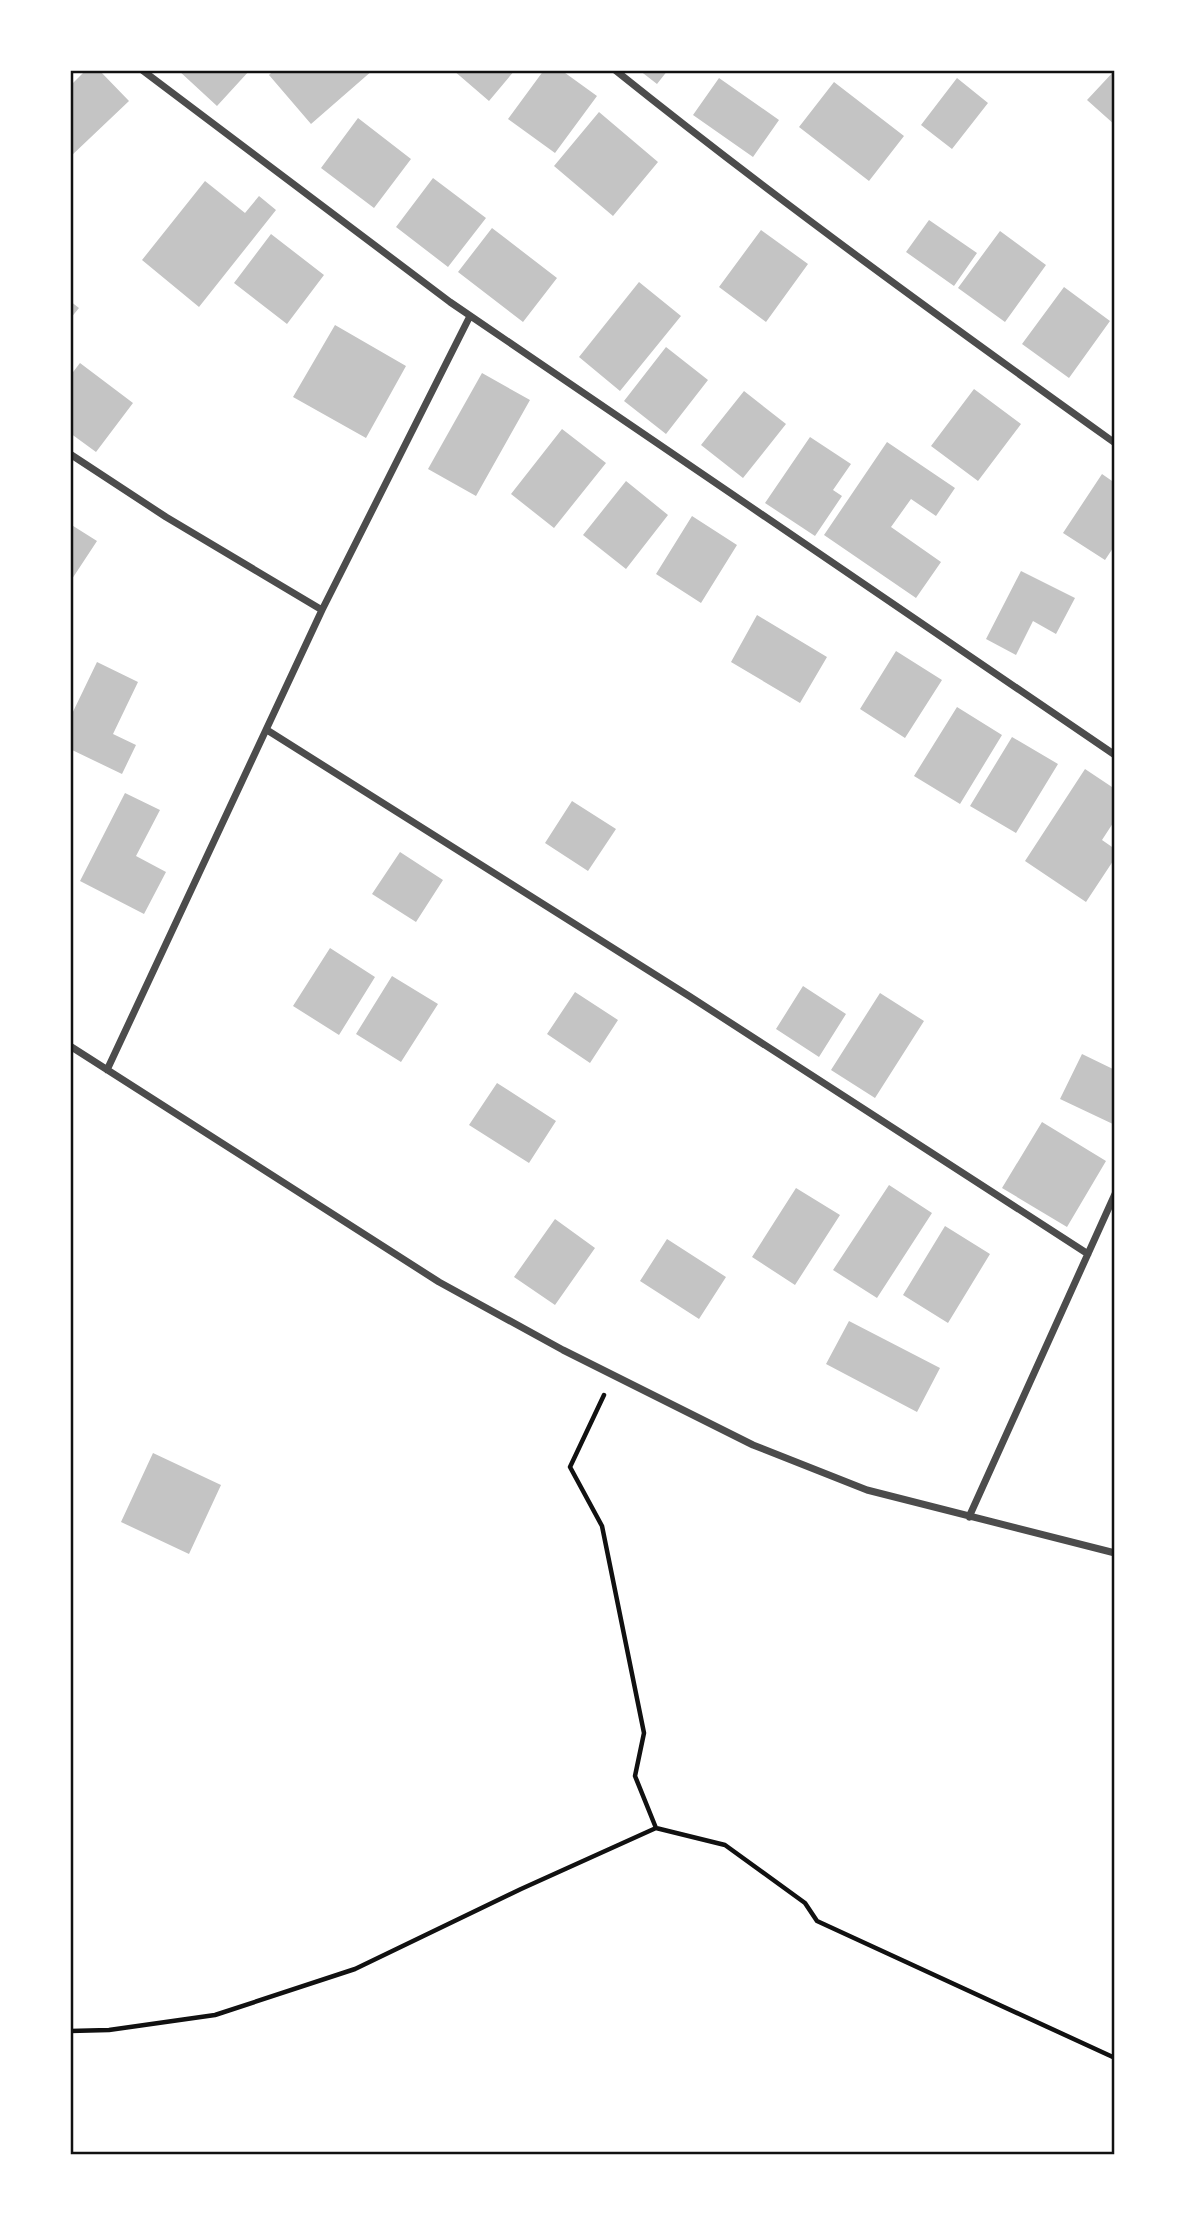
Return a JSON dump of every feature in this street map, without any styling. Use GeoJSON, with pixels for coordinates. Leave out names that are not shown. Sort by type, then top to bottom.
{"type":"FeatureCollection","features":[{"type":"Feature","properties":{"kind":"street"},"geometry":{"type":"LineString","coordinates":[[142,70],[470,316],[1115,755]]}},
{"type":"Feature","properties":{"kind":"street"},"geometry":{"type":"LineString","coordinates":[[615,70],[673,117],[1115,443]]}},
{"type":"Feature","properties":{"kind":"street"},"geometry":{"type":"LineString","coordinates":[[107,1070],[322,610],[470,316]]}},
{"type":"Feature","properties":{"kind":"street"},"geometry":{"type":"LineString","coordinates":[[70,454],[166,516],[322,610]]}},
{"type":"Feature","properties":{"kind":"street"},"geometry":{"type":"LineString","coordinates":[[267,730],[779,1053],[1088,1254]]}},
{"type":"Feature","properties":{"kind":"street"},"geometry":{"type":"LineString","coordinates":[[70,1046],[439,1282],[613,1376],[753,1445],[867,1490],[1115,1553]]}},
{"type":"Feature","properties":{"kind":"street"},"geometry":{"type":"LineString","coordinates":[[969,1517],[1115,1194]]}},
{"type":"Feature","properties":{"kind":"path"},"geometry":{"type":"LineString","coordinates":[[613,1376],[570,1467],[602,1526],[644,1733],[635,1776],[656,1828]]}},
{"type":"Feature","properties":{"kind":"path"},"geometry":{"type":"LineString","coordinates":[[70,2031],[109,2031],[215,2015],[355,1969],[656,1828],[724,1845],[805,1903],[817,1921],[1115,2058]]}},
{"type":"Feature","properties":{"kind":"building"},"geometry":{"type":"Polygon","coordinates":[[[86,70],[99,70],[129,101],[70,157],[70,86],[86,70]]]}},
{"type":"Feature","properties":{"kind":"building"},"geometry":{"type":"Polygon","coordinates":[[[178,70],[250,70],[217,106],[178,70]]]}},
{"type":"Feature","properties":{"kind":"building"},"geometry":{"type":"Polygon","coordinates":[[[274,70],[373,70],[311,124],[269,75],[274,70]]]}},
{"type":"Feature","properties":{"kind":"building"},"geometry":{"type":"Polygon","coordinates":[[[453,70],[515,70],[489,101],[453,70]]]}},
{"type":"Feature","properties":{"kind":"building"},"geometry":{"type":"Polygon","coordinates":[[[544,70],[561,70],[597,96],[555,153],[508,119],[544,70]]]}},
{"type":"Feature","properties":{"kind":"building"},"geometry":{"type":"Polygon","coordinates":[[[639,70],[668,70],[657,84],[639,70]]]}},
{"type":"Feature","properties":{"kind":"building"},"geometry":{"type":"Polygon","coordinates":[[[1115,70],[1115,125],[1087,100],[1115,70]]]}},
{"type":"Feature","properties":{"kind":"building"},"geometry":{"type":"Polygon","coordinates":[[[719,78],[779,120],[753,157],[693,115],[719,78]]]}},
{"type":"Feature","properties":{"kind":"building"},"geometry":{"type":"Polygon","coordinates":[[[957,78],[988,103],[952,149],[921,125],[957,78]]]}},
{"type":"Feature","properties":{"kind":"building"},"geometry":{"type":"Polygon","coordinates":[[[834,82],[904,136],[869,181],[799,127],[834,82]]]}},
{"type":"Feature","properties":{"kind":"building"},"geometry":{"type":"Polygon","coordinates":[[[599,112],[658,162],[613,216],[554,166],[599,112]]]}},
{"type":"Feature","properties":{"kind":"building"},"geometry":{"type":"Polygon","coordinates":[[[358,118],[411,159],[374,208],[321,168],[358,118]]]}},
{"type":"Feature","properties":{"kind":"building"},"geometry":{"type":"Polygon","coordinates":[[[433,178],[486,218],[448,267],[396,227],[433,178]]]}},
{"type":"Feature","properties":{"kind":"building"},"geometry":{"type":"Polygon","coordinates":[[[205,181],[245,213],[259,196],[276,210],[199,307],[142,260],[205,181]]]}},
{"type":"Feature","properties":{"kind":"building"},"geometry":{"type":"Polygon","coordinates":[[[929,220],[977,253],[954,286],[906,252],[929,220]]]}},
{"type":"Feature","properties":{"kind":"building"},"geometry":{"type":"Polygon","coordinates":[[[492,228],[557,278],[523,322],[458,272],[492,228]]]}},
{"type":"Feature","properties":{"kind":"building"},"geometry":{"type":"Polygon","coordinates":[[[761,230],[808,264],[766,322],[719,287],[761,230]]]}},
{"type":"Feature","properties":{"kind":"building"},"geometry":{"type":"Polygon","coordinates":[[[1000,231],[1046,265],[1005,322],[958,288],[1000,231]]]}},
{"type":"Feature","properties":{"kind":"building"},"geometry":{"type":"Polygon","coordinates":[[[271,234],[324,275],[287,324],[234,283],[271,234]]]}},
{"type":"Feature","properties":{"kind":"building"},"geometry":{"type":"Polygon","coordinates":[[[639,282],[681,316],[620,391],[579,357],[639,282]]]}},
{"type":"Feature","properties":{"kind":"building"},"geometry":{"type":"Polygon","coordinates":[[[1064,287],[1110,321],[1069,378],[1022,344],[1064,287]]]}},
{"type":"Feature","properties":{"kind":"building"},"geometry":{"type":"Polygon","coordinates":[[[70,301],[79,308],[70,319],[70,301]]]}},
{"type":"Feature","properties":{"kind":"building"},"geometry":{"type":"Polygon","coordinates":[[[335,325],[406,366],[366,438],[293,397],[335,325]]]}},
{"type":"Feature","properties":{"kind":"building"},"geometry":{"type":"Polygon","coordinates":[[[666,347],[708,380],[666,434],[624,401],[666,347]]]}},
{"type":"Feature","properties":{"kind":"building"},"geometry":{"type":"Polygon","coordinates":[[[80,363],[133,403],[96,452],[70,433],[70,376],[80,363]]]}},
{"type":"Feature","properties":{"kind":"building"},"geometry":{"type":"Polygon","coordinates":[[[482,373],[530,400],[476,496],[428,469],[482,373]]]}},
{"type":"Feature","properties":{"kind":"building"},"geometry":{"type":"Polygon","coordinates":[[[974,389],[1021,424],[978,481],[931,446],[974,389]]]}},
{"type":"Feature","properties":{"kind":"building"},"geometry":{"type":"Polygon","coordinates":[[[744,391],[786,424],[743,478],[701,445],[744,391]]]}},
{"type":"Feature","properties":{"kind":"building"},"geometry":{"type":"Polygon","coordinates":[[[562,429],[606,463],[554,528],[511,494],[562,429]]]}},
{"type":"Feature","properties":{"kind":"building"},"geometry":{"type":"Polygon","coordinates":[[[810,437],[851,464],[833,490],[842,496],[815,536],[765,503],[810,437]]]}},
{"type":"Feature","properties":{"kind":"building"},"geometry":{"type":"Polygon","coordinates":[[[887,442],[955,488],[936,516],[911,499],[891,527],[941,562],[916,598],[824,535],[887,442]]]}},
{"type":"Feature","properties":{"kind":"building"},"geometry":{"type":"Polygon","coordinates":[[[1102,474],[1115,483],[1115,545],[1105,560],[1063,533],[1102,474]]]}},
{"type":"Feature","properties":{"kind":"building"},"geometry":{"type":"Polygon","coordinates":[[[626,481],[668,515],[626,569],[583,535],[626,481]]]}},
{"type":"Feature","properties":{"kind":"building"},"geometry":{"type":"Polygon","coordinates":[[[692,516],[737,545],[701,603],[656,574],[692,516]]]}},
{"type":"Feature","properties":{"kind":"building"},"geometry":{"type":"Polygon","coordinates":[[[70,524],[97,541],[70,582],[70,524]]]}},
{"type":"Feature","properties":{"kind":"building"},"geometry":{"type":"Polygon","coordinates":[[[1021,571],[1075,598],[1056,634],[1033,621],[1016,655],[986,639],[1021,571]]]}},
{"type":"Feature","properties":{"kind":"building"},"geometry":{"type":"Polygon","coordinates":[[[757,615],[827,657],[800,703],[731,662],[757,615]]]}},
{"type":"Feature","properties":{"kind":"building"},"geometry":{"type":"Polygon","coordinates":[[[896,651],[942,680],[905,738],[860,709],[896,651]]]}},
{"type":"Feature","properties":{"kind":"building"},"geometry":{"type":"Polygon","coordinates":[[[97,662],[138,682],[113,734],[136,745],[122,774],[70,749],[70,718],[97,662]]]}},
{"type":"Feature","properties":{"kind":"building"},"geometry":{"type":"Polygon","coordinates":[[[957,707],[1002,735],[960,804],[914,776],[957,707]]]}},
{"type":"Feature","properties":{"kind":"building"},"geometry":{"type":"Polygon","coordinates":[[[1012,737],[1058,764],[1016,833],[970,806],[1012,737]]]}},
{"type":"Feature","properties":{"kind":"building"},"geometry":{"type":"Polygon","coordinates":[[[1085,769],[1115,789],[1115,820],[1102,840],[1115,849],[1115,858],[1086,902],[1025,861],[1085,769]]]}},
{"type":"Feature","properties":{"kind":"building"},"geometry":{"type":"Polygon","coordinates":[[[125,793],[160,810],[136,856],[166,872],[144,914],[80,881],[125,793]]]}},
{"type":"Feature","properties":{"kind":"building"},"geometry":{"type":"Polygon","coordinates":[[[572,801],[616,829],[588,871],[545,843],[572,801]]]}},
{"type":"Feature","properties":{"kind":"building"},"geometry":{"type":"Polygon","coordinates":[[[400,852],[443,880],[416,922],[372,894],[400,852]]]}},
{"type":"Feature","properties":{"kind":"building"},"geometry":{"type":"Polygon","coordinates":[[[330,948],[375,977],[339,1035],[293,1006],[330,948]]]}},
{"type":"Feature","properties":{"kind":"building"},"geometry":{"type":"Polygon","coordinates":[[[392,976],[438,1004],[401,1062],[356,1034],[392,976]]]}},
{"type":"Feature","properties":{"kind":"building"},"geometry":{"type":"Polygon","coordinates":[[[803,986],[846,1014],[819,1057],[776,1029],[803,986]]]}},
{"type":"Feature","properties":{"kind":"building"},"geometry":{"type":"Polygon","coordinates":[[[575,992],[618,1020],[590,1063],[547,1034],[575,992]]]}},
{"type":"Feature","properties":{"kind":"building"},"geometry":{"type":"Polygon","coordinates":[[[880,993],[924,1021],[875,1098],[831,1070],[880,993]]]}},
{"type":"Feature","properties":{"kind":"building"},"geometry":{"type":"Polygon","coordinates":[[[1082,1054],[1115,1070],[1115,1125],[1060,1099],[1082,1054]]]}},
{"type":"Feature","properties":{"kind":"building"},"geometry":{"type":"Polygon","coordinates":[[[497,1083],[556,1121],[529,1163],[469,1125],[497,1083]]]}},
{"type":"Feature","properties":{"kind":"building"},"geometry":{"type":"Polygon","coordinates":[[[1042,1122],[1106,1161],[1067,1227],[1002,1188],[1042,1122]]]}},
{"type":"Feature","properties":{"kind":"building"},"geometry":{"type":"Polygon","coordinates":[[[889,1185],[932,1213],[877,1298],[833,1270],[889,1185]]]}},
{"type":"Feature","properties":{"kind":"building"},"geometry":{"type":"Polygon","coordinates":[[[796,1188],[840,1215],[795,1285],[752,1257],[796,1188]]]}},
{"type":"Feature","properties":{"kind":"building"},"geometry":{"type":"Polygon","coordinates":[[[555,1219],[595,1248],[555,1305],[514,1277],[555,1219]]]}},
{"type":"Feature","properties":{"kind":"building"},"geometry":{"type":"Polygon","coordinates":[[[945,1226],[990,1254],[948,1323],[903,1295],[945,1226]]]}},
{"type":"Feature","properties":{"kind":"building"},"geometry":{"type":"Polygon","coordinates":[[[667,1239],[726,1277],[699,1319],[640,1281],[667,1239]]]}},
{"type":"Feature","properties":{"kind":"building"},"geometry":{"type":"Polygon","coordinates":[[[849,1321],[940,1368],[917,1412],[826,1364],[849,1321]]]}},
{"type":"Feature","properties":{"kind":"building"},"geometry":{"type":"Polygon","coordinates":[[[153,1453],[221,1485],[189,1554],[121,1522],[153,1453]]]}}]}
